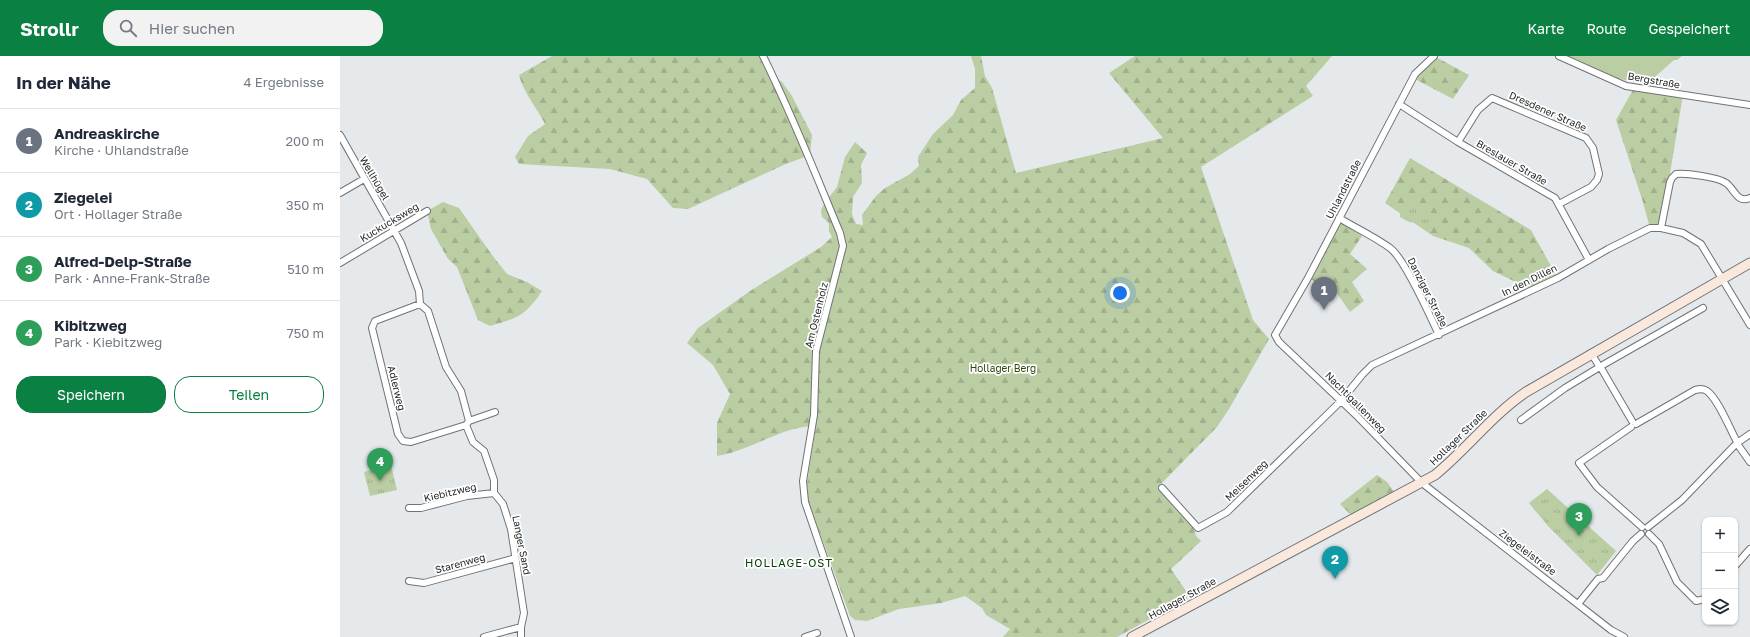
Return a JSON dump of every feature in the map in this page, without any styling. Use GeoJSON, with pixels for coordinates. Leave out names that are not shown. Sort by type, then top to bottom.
{"type":"FeatureCollection","features":[{"type":"Feature","properties":{"kind":"main road","name":"Hollager Straße"},"geometry":{"type":"LineString","coordinates":[[1132,637],[1422,483],[1435,475],[1453,460],[1509,403],[1591,353],[1750,263]]}},
{"type":"Feature","properties":{"kind":"street","name":"Am Ostenholz"},"geometry":{"type":"LineString","coordinates":[[763,56],[785,100],[808,153],[840,233],[843,246],[816,351],[814,415],[803,481],[805,502],[851,637]]}},
{"type":"Feature","properties":{"kind":"street","name":"Uhlandstraße"},"geometry":{"type":"LineString","coordinates":[[1275,335],[1415,74],[1434,56]]}},
{"type":"Feature","properties":{"kind":"street","name":"Bergstraße"},"geometry":{"type":"LineString","coordinates":[[1559,56],[1630,87],[1750,105]]}},
{"type":"Feature","properties":{"kind":"street","name":"Dresdener Straße"},"geometry":{"type":"LineString","coordinates":[[1458,142],[1478,110],[1492,98],[1586,138],[1593,148],[1599,174],[1597,180],[1591,187],[1559,204]]}},
{"type":"Feature","properties":{"kind":"street","name":"Breslauer Straße"},"geometry":{"type":"LineString","coordinates":[[1399,104],[1458,142],[1555,198],[1589,260]]}},
{"type":"Feature","properties":{"kind":"street","name":"Wellhügel"},"geometry":{"type":"LineString","coordinates":[[340,136],[394,230]]}},
{"type":"Feature","properties":{"kind":"street"},"geometry":{"type":"LineString","coordinates":[[1661,228],[1670,182],[1676,174],[1724,181],[1740,198],[1747,200],[1750,198]]}},
{"type":"Feature","properties":{"kind":"street"},"geometry":{"type":"LineString","coordinates":[[340,193],[364,179]]}},
{"type":"Feature","properties":{"kind":"street","name":"Kuckucksweg"},"geometry":{"type":"LineString","coordinates":[[340,263],[427,211]]}},
{"type":"Feature","properties":{"kind":"street","name":"Danziger Straße"},"geometry":{"type":"LineString","coordinates":[[1339,218],[1391,249],[1399,258],[1439,335]]}},
{"type":"Feature","properties":{"kind":"street","name":"In den Dillen"},"geometry":{"type":"LineString","coordinates":[[1341,401],[1372,365],[1439,335],[1558,278],[1650,228],[1661,228],[1683,233],[1701,244],[1750,325]]}},
{"type":"Feature","properties":{"kind":"street","name":"Langer Sand"},"geometry":{"type":"LineString","coordinates":[[394,230],[401,242],[419,290],[420,304],[428,311],[446,368],[461,391],[473,442],[484,450],[494,480],[494,493],[503,504],[511,529],[524,613],[521,627],[522,637]]}},
{"type":"Feature","properties":{"kind":"street","name":"Adlerweg"},"geometry":{"type":"LineString","coordinates":[[420,304],[375,321],[372,328],[398,434],[403,441],[411,442],[468,423]]}},
{"type":"Feature","properties":{"kind":"street"},"geometry":{"type":"LineString","coordinates":[[1521,420],[1565,388],[1703,308]]}},
{"type":"Feature","properties":{"kind":"street","name":"Nachtigallenweg"},"geometry":{"type":"LineString","coordinates":[[1275,335],[1279,342],[1341,401],[1422,483]]}},
{"type":"Feature","properties":{"kind":"street"},"geometry":{"type":"LineString","coordinates":[[1591,353],[1633,424]]}},
{"type":"Feature","properties":{"kind":"street"},"geometry":{"type":"LineString","coordinates":[[1641,530],[1597,486],[1579,463],[1633,424],[1695,390],[1701,389],[1707,391],[1717,404],[1737,443],[1750,462]]}},
{"type":"Feature","properties":{"kind":"street","name":"Meisenweg"},"geometry":{"type":"LineString","coordinates":[[1162,488],[1198,528],[1208,524],[1227,512],[1341,401]]}},
{"type":"Feature","properties":{"kind":"street"},"geometry":{"type":"LineString","coordinates":[[468,423],[495,412]]}},
{"type":"Feature","properties":{"kind":"street"},"geometry":{"type":"LineString","coordinates":[[1649,530],[1682,500],[1737,443],[1750,434]]}},
{"type":"Feature","properties":{"kind":"street","name":"Ziegeleistraße"},"geometry":{"type":"LineString","coordinates":[[1422,483],[1611,630],[1624,637]]}},
{"type":"Feature","properties":{"kind":"street","name":"Kiebitzweg"},"geometry":{"type":"LineString","coordinates":[[409,508],[421,508],[467,496],[494,493]]}},
{"type":"Feature","properties":{"kind":"street"},"geometry":{"type":"LineString","coordinates":[[1578,604],[1598,579],[1603,578],[1644,526],[1649,530],[1662,548],[1677,582],[1696,601],[1702,600]]}},
{"type":"Feature","properties":{"kind":"street"},"geometry":{"type":"LineString","coordinates":[[1738,563],[1750,549]]}},
{"type":"Feature","properties":{"kind":"street","name":"Starenweg"},"geometry":{"type":"LineString","coordinates":[[409,581],[424,582],[516,558]]}},
{"type":"Feature","properties":{"kind":"street"},"geometry":{"type":"LineString","coordinates":[[484,637],[521,627]]}},
{"type":"Feature","properties":{"kind":"street"},"geometry":{"type":"LineString","coordinates":[[805,637],[817,633]]}},
{"type":"Feature","properties":{"kind":"green space"},"geometry":{"type":"Polygon","coordinates":[[[552,56],[763,56],[773,76],[782,82],[792,96],[812,135],[810,155],[786,164],[688,209],[673,208],[647,179],[610,169],[519,164],[515,157],[528,136],[545,124],[527,94],[519,75],[552,56]]]}},
{"type":"Feature","properties":{"kind":"green space","name":"Hollager Berg"},"geometry":{"type":"Polygon","coordinates":[[[971,56],[981,56],[985,76],[992,88],[1016,173],[1163,138],[1109,73],[1135,56],[1332,56],[1306,86],[1313,96],[1201,167],[1253,320],[1269,339],[1217,427],[1157,488],[1193,527],[1196,536],[1201,541],[1171,569],[1190,597],[1117,637],[1003,637],[1010,629],[986,615],[982,608],[965,596],[941,603],[899,609],[867,621],[855,620],[850,616],[808,500],[807,483],[816,426],[791,430],[742,449],[717,456],[717,423],[730,394],[713,365],[687,343],[698,328],[750,291],[821,247],[832,237],[829,231],[829,223],[822,217],[821,210],[837,187],[845,157],[855,142],[867,153],[861,165],[862,183],[853,197],[852,214],[856,224],[863,225],[862,215],[876,196],[885,188],[910,174],[919,166],[918,157],[933,134],[953,115],[961,100],[975,88],[975,69],[971,56]]]}},
{"type":"Feature","properties":{"kind":"green space"},"geometry":{"type":"Polygon","coordinates":[[[1434,56],[1469,75],[1453,99],[1413,78],[1434,56]]]}},
{"type":"Feature","properties":{"kind":"green space"},"geometry":{"type":"Polygon","coordinates":[[[1567,56],[1682,56],[1677,60],[1674,60],[1648,83],[1616,78],[1567,56]]]}},
{"type":"Feature","properties":{"kind":"green space"},"geometry":{"type":"Polygon","coordinates":[[[1634,88],[1683,95],[1661,228],[1650,228],[1616,120],[1634,88]]]}},
{"type":"Feature","properties":{"kind":"green space"},"geometry":{"type":"Polygon","coordinates":[[[1410,158],[1531,230],[1556,275],[1534,287],[1528,288],[1493,271],[1469,248],[1433,236],[1385,203],[1410,158]]]}},
{"type":"Feature","properties":{"kind":"green space"},"geometry":{"type":"Polygon","coordinates":[[[443,202],[459,208],[507,274],[527,282],[542,291],[531,306],[520,315],[508,321],[490,326],[478,320],[457,267],[448,259],[431,229],[427,211],[443,202]]]}},
{"type":"Feature","properties":{"kind":"green space"},"geometry":{"type":"Polygon","coordinates":[[[1413,202],[1422,204],[1428,209],[1430,217],[1426,225],[1409,222],[1400,217],[1400,212],[1404,207],[1413,202]]]}},
{"type":"Feature","properties":{"kind":"green space"},"geometry":{"type":"Polygon","coordinates":[[[1339,218],[1364,233],[1350,254],[1367,269],[1352,282],[1364,301],[1350,312],[1336,292],[1308,278],[1339,218]]]}},
{"type":"Feature","properties":{"kind":"green space"},"geometry":{"type":"Polygon","coordinates":[[[391,465],[397,490],[370,496],[364,472],[391,465]]]}},
{"type":"Feature","properties":{"kind":"green space"},"geometry":{"type":"Polygon","coordinates":[[[1377,475],[1387,482],[1397,496],[1354,518],[1340,504],[1377,475]]]}},
{"type":"Feature","properties":{"kind":"green space"},"geometry":{"type":"Polygon","coordinates":[[[1547,489],[1616,551],[1597,575],[1548,526],[1529,503],[1547,489]]]}},
{"type":"Feature","properties":{"kind":"place","name":"Andreaskirche"},"geometry":{"type":"Point","coordinates":[1324,310]}},
{"type":"Feature","properties":{"kind":"place","name":"Kibitzweg"},"geometry":{"type":"Point","coordinates":[380,481]}},
{"type":"Feature","properties":{"kind":"place","name":"Alfred-Delp-Straße"},"geometry":{"type":"Point","coordinates":[1579,536]}},
{"type":"Feature","properties":{"kind":"place","name":"Ziegelei"},"geometry":{"type":"Point","coordinates":[1335,579]}},
{"type":"Feature","properties":{"kind":"district","name":"HOLLAGE-OST"},"geometry":{"type":"Point","coordinates":[789,563]}}]}
